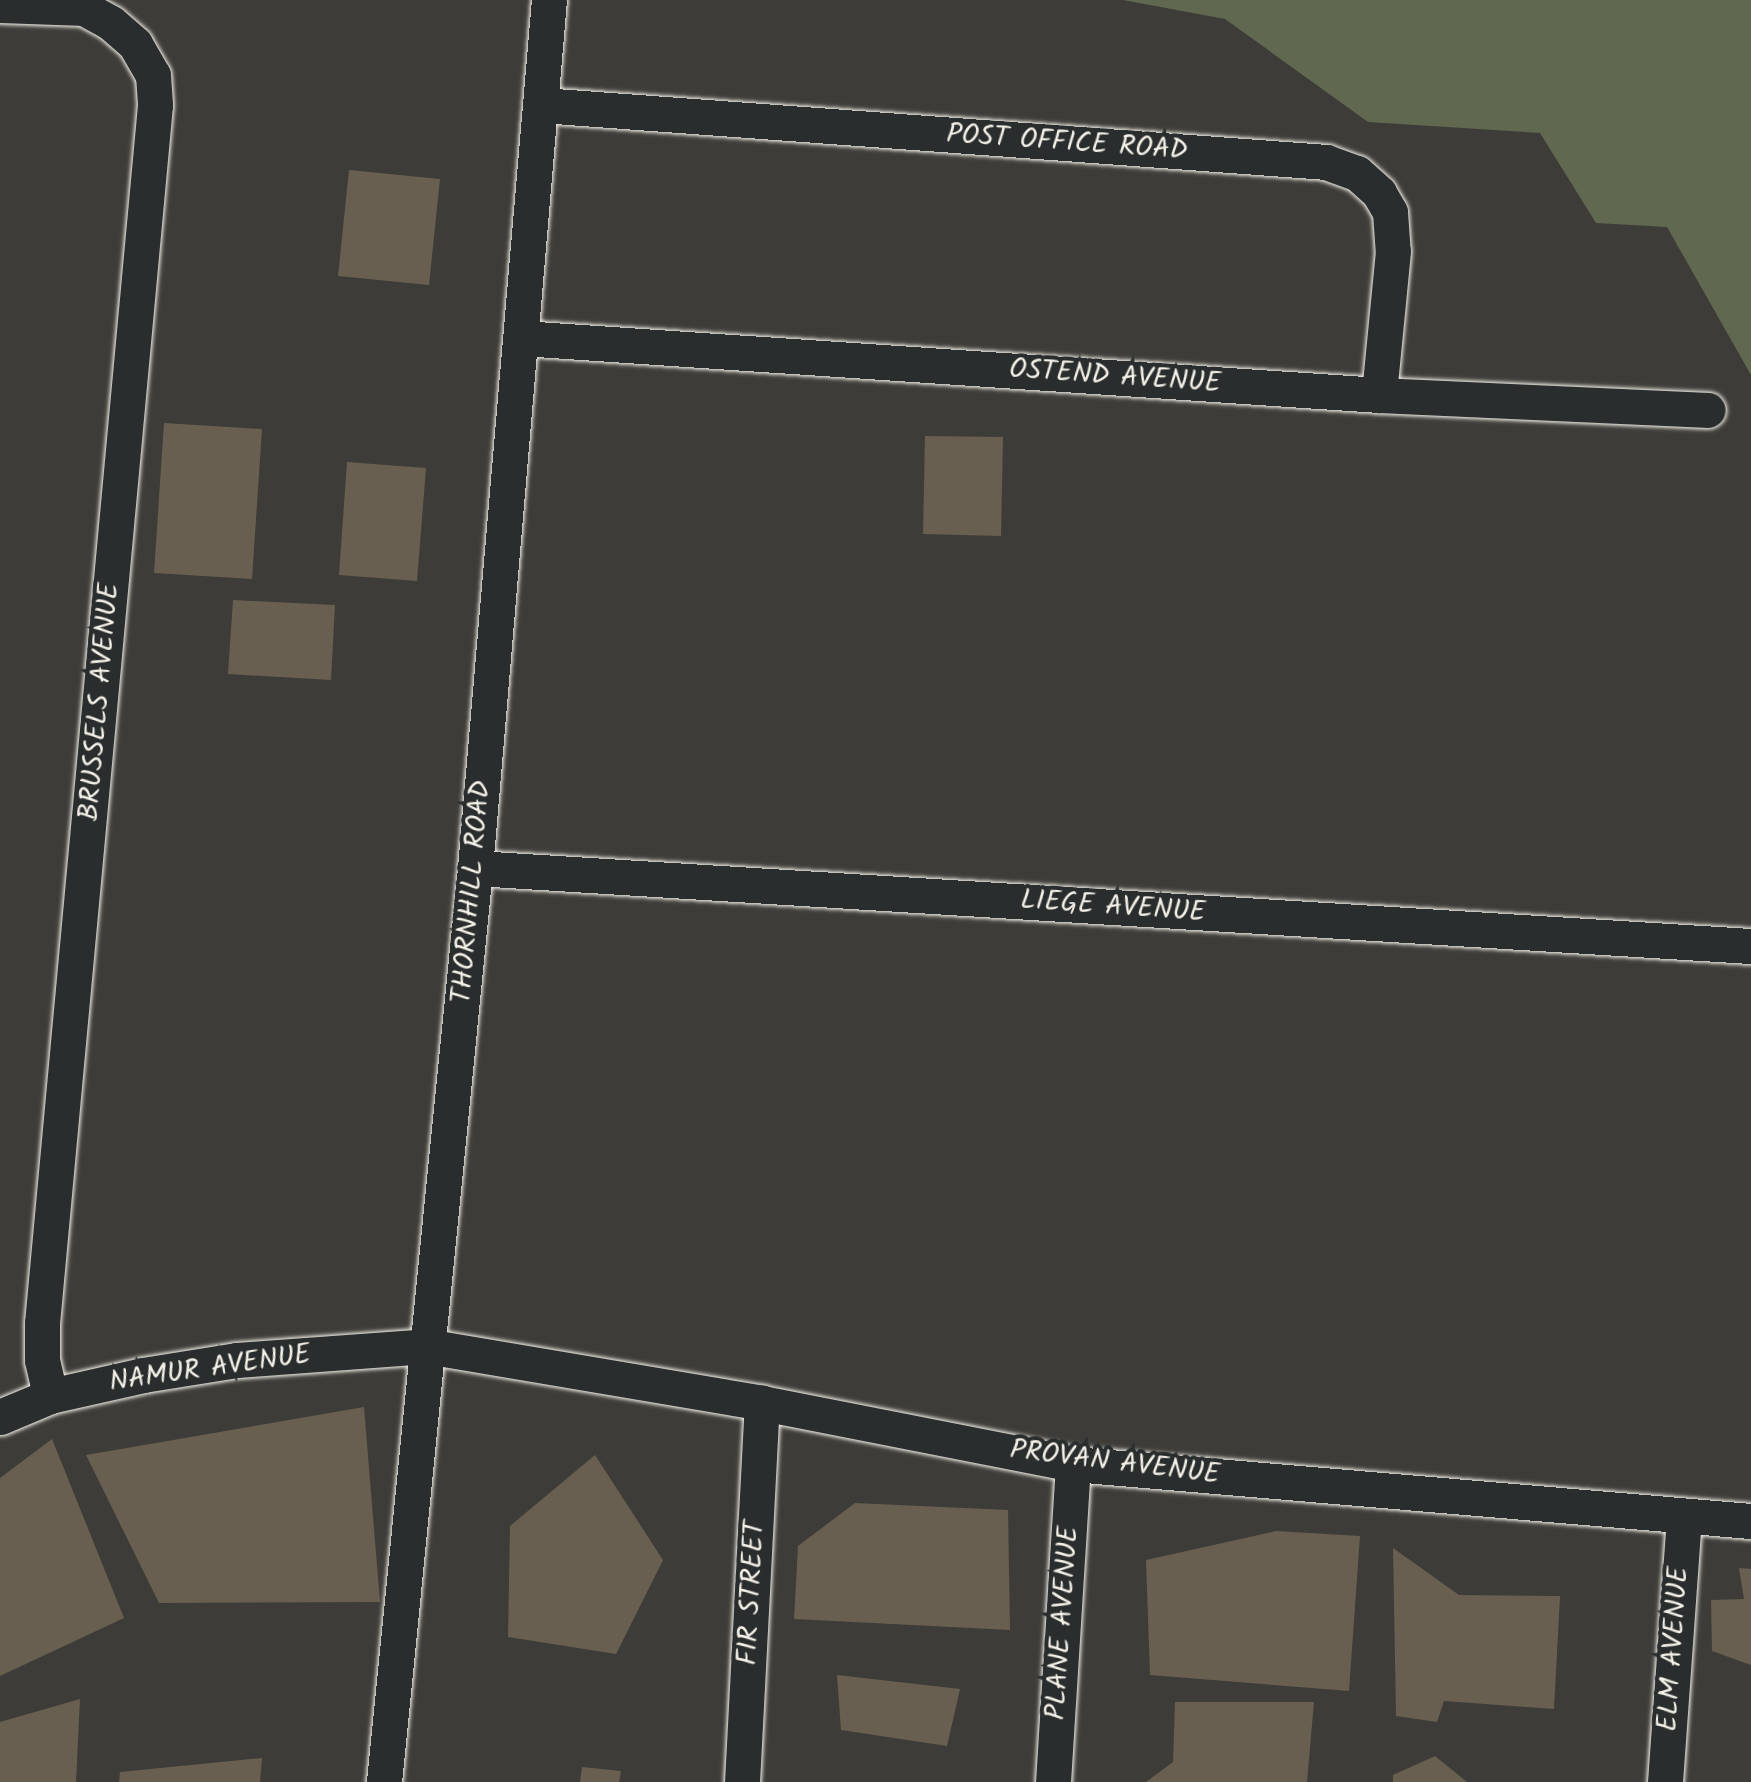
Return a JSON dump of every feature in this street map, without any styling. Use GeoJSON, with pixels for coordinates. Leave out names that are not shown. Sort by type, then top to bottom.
{"type":"FeatureCollection","features":[{"type":"Feature","properties":{"kind":"street","name":"THORNHILL ROAD"},"geometry":{"type":"LineString","coordinates":[[384,1782],[475,868],[549,0]]}},
{"type":"Feature","properties":{"kind":"street","name":"BRUSSELS AVENUE"},"geometry":{"type":"LineString","coordinates":[[0,5],[84,8],[111,24],[135,44],[153,75],[155,105],[42,1323],[42,1360],[50,1396]]}},
{"type":"Feature","properties":{"kind":"street","name":"POST OFFICE ROAD"},"geometry":{"type":"LineString","coordinates":[[541,105],[1326,162],[1357,173],[1378,192],[1390,212],[1392,251],[1379,395]]}},
{"type":"Feature","properties":{"kind":"street","name":"OSTEND AVENUE"},"geometry":{"type":"LineString","coordinates":[[521,338],[1379,395],[1708,410]]}},
{"type":"Feature","properties":{"kind":"street","name":"LIEGE AVENUE"},"geometry":{"type":"LineString","coordinates":[[475,868],[1751,946]]}},
{"type":"Feature","properties":{"kind":"street","name":"NAMUR AVENUE"},"geometry":{"type":"LineString","coordinates":[[0,1418],[50,1396],[236,1360],[426,1346]]}},
{"type":"Feature","properties":{"kind":"street","name":"PROVAN AVENUE"},"geometry":{"type":"LineString","coordinates":[[426,1346],[762,1403],[1073,1464],[1751,1521]]}},
{"type":"Feature","properties":{"kind":"street","name":"FIR STREET"},"geometry":{"type":"LineString","coordinates":[[742,1782],[762,1403]]}},
{"type":"Feature","properties":{"kind":"street","name":"PLANE AVENUE"},"geometry":{"type":"LineString","coordinates":[[1052,1782],[1073,1464]]}},
{"type":"Feature","properties":{"kind":"street","name":"ELM AVENUE"},"geometry":{"type":"LineString","coordinates":[[1664,1782],[1684,1517]]}},
{"type":"Feature","properties":{"kind":"green space"},"geometry":{"type":"Polygon","coordinates":[[[1123,0],[1751,0],[1751,375],[1667,227],[1596,223],[1540,133],[1368,122],[1225,19],[1123,0]]]}},
{"type":"Feature","properties":{"kind":"building"},"geometry":{"type":"Polygon","coordinates":[[[349,170],[440,179],[429,285],[338,276],[349,170]]]}},
{"type":"Feature","properties":{"kind":"building"},"geometry":{"type":"Polygon","coordinates":[[[164,423],[262,429],[252,579],[154,573],[164,423]]]}},
{"type":"Feature","properties":{"kind":"building"},"geometry":{"type":"Polygon","coordinates":[[[925,436],[1003,437],[1001,536],[923,534],[925,436]]]}},
{"type":"Feature","properties":{"kind":"building"},"geometry":{"type":"Polygon","coordinates":[[[347,462],[426,468],[417,581],[339,575],[347,462]]]}},
{"type":"Feature","properties":{"kind":"building"},"geometry":{"type":"Polygon","coordinates":[[[233,600],[335,605],[331,680],[228,674],[233,600]]]}},
{"type":"Feature","properties":{"kind":"building"},"geometry":{"type":"Polygon","coordinates":[[[364,1407],[380,1602],[159,1603],[86,1455],[364,1407]]]}},
{"type":"Feature","properties":{"kind":"building"},"geometry":{"type":"Polygon","coordinates":[[[52,1439],[124,1618],[0,1676],[0,1478],[52,1439]]]}},
{"type":"Feature","properties":{"kind":"building"},"geometry":{"type":"Polygon","coordinates":[[[595,1455],[663,1560],[616,1654],[508,1637],[510,1526],[595,1455]]]}},
{"type":"Feature","properties":{"kind":"building"},"geometry":{"type":"Polygon","coordinates":[[[855,1503],[1008,1510],[1010,1630],[794,1619],[798,1546],[855,1503]]]}},
{"type":"Feature","properties":{"kind":"building"},"geometry":{"type":"Polygon","coordinates":[[[1276,1531],[1360,1536],[1349,1691],[1150,1675],[1146,1560],[1276,1531]]]}},
{"type":"Feature","properties":{"kind":"building"},"geometry":{"type":"Polygon","coordinates":[[[1393,1548],[1459,1595],[1560,1596],[1554,1709],[1444,1701],[1437,1722],[1396,1716],[1393,1548]]]}},
{"type":"Feature","properties":{"kind":"building"},"geometry":{"type":"Polygon","coordinates":[[[1739,1568],[1751,1569],[1751,1665],[1712,1651],[1711,1600],[1744,1599],[1739,1568]]]}},
{"type":"Feature","properties":{"kind":"building"},"geometry":{"type":"Polygon","coordinates":[[[837,1675],[960,1689],[947,1746],[841,1730],[837,1675]]]}},
{"type":"Feature","properties":{"kind":"building"},"geometry":{"type":"Polygon","coordinates":[[[80,1699],[76,1782],[0,1782],[0,1722],[80,1699]]]}},
{"type":"Feature","properties":{"kind":"building"},"geometry":{"type":"Polygon","coordinates":[[[1175,1702],[1314,1702],[1307,1782],[1146,1782],[1173,1762],[1175,1702]]]}},
{"type":"Feature","properties":{"kind":"building"},"geometry":{"type":"Polygon","coordinates":[[[1435,1756],[1467,1782],[1393,1782],[1393,1775],[1435,1756]]]}},
{"type":"Feature","properties":{"kind":"building"},"geometry":{"type":"Polygon","coordinates":[[[262,1758],[260,1782],[119,1782],[120,1772],[262,1758]]]}},
{"type":"Feature","properties":{"kind":"building"},"geometry":{"type":"Polygon","coordinates":[[[582,1767],[621,1771],[619,1782],[580,1782],[582,1767]]]}}]}
